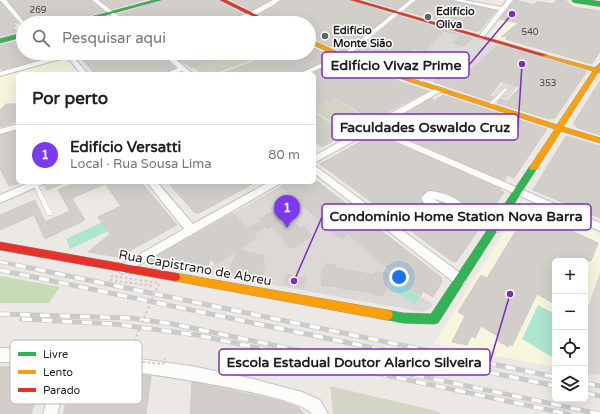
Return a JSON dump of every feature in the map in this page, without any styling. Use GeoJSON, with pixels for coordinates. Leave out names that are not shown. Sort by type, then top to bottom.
{"type":"FeatureCollection","features":[{"type":"Feature","properties":{"kind":"main road"},"geometry":{"type":"LineString","coordinates":[[96,16],[159,0]]}},
{"type":"Feature","properties":{"kind":"main road"},"geometry":{"type":"LineString","coordinates":[[222,0],[255,16]]}},
{"type":"Feature","properties":{"kind":"main road"},"geometry":{"type":"LineString","coordinates":[[353,0],[599,69],[460,280]]}},
{"type":"Feature","properties":{"kind":"main road"},"geometry":{"type":"LineString","coordinates":[[574,0],[600,4]]}},
{"type":"Feature","properties":{"kind":"main road"},"geometry":{"type":"LineString","coordinates":[[0,41],[16,37]]}},
{"type":"Feature","properties":{"kind":"main road"},"geometry":{"type":"LineString","coordinates":[[316,44],[342,57],[491,104],[600,141]]}},
{"type":"Feature","properties":{"kind":"main road","name":"Rua Capistrano de Abreu"},"geometry":{"type":"LineString","coordinates":[[0,246],[403,318],[434,319],[460,280]]}},
{"type":"Feature","properties":{"kind":"street"},"geometry":{"type":"LineString","coordinates":[[2,0],[16,16]]}},
{"type":"Feature","properties":{"kind":"street"},"geometry":{"type":"LineString","coordinates":[[95,0],[116,16]]}},
{"type":"Feature","properties":{"kind":"street"},"geometry":{"type":"LineString","coordinates":[[245,16],[277,0]]}},
{"type":"Feature","properties":{"kind":"street"},"geometry":{"type":"LineString","coordinates":[[307,72],[342,57],[413,0]]}},
{"type":"Feature","properties":{"kind":"street"},"geometry":{"type":"LineString","coordinates":[[455,0],[502,9]]}},
{"type":"Feature","properties":{"kind":"street"},"geometry":{"type":"LineString","coordinates":[[481,37],[510,0]]}},
{"type":"Feature","properties":{"kind":"street"},"geometry":{"type":"LineString","coordinates":[[0,74],[50,60]]}},
{"type":"Feature","properties":{"kind":"street"},"geometry":{"type":"LineString","coordinates":[[73,60],[83,72]]}},
{"type":"Feature","properties":{"kind":"street"},"geometry":{"type":"LineString","coordinates":[[173,60],[188,72]]}},
{"type":"Feature","properties":{"kind":"street"},"geometry":{"type":"LineString","coordinates":[[172,72],[183,68]]}},
{"type":"Feature","properties":{"kind":"street"},"geometry":{"type":"LineString","coordinates":[[316,159],[441,89]]}},
{"type":"Feature","properties":{"kind":"street"},"geometry":{"type":"LineString","coordinates":[[0,132],[16,127]]}},
{"type":"Feature","properties":{"kind":"street"},"geometry":{"type":"LineString","coordinates":[[371,128],[600,227]]}},
{"type":"Feature","properties":{"kind":"street"},"geometry":{"type":"LineString","coordinates":[[316,170],[460,280]]}},
{"type":"Feature","properties":{"kind":"street"},"geometry":{"type":"LineString","coordinates":[[0,199],[36,184]]}},
{"type":"Feature","properties":{"kind":"street"},"geometry":{"type":"LineString","coordinates":[[154,184],[191,230]]}},
{"type":"Feature","properties":{"kind":"street"},"geometry":{"type":"LineString","coordinates":[[123,269],[272,184]]}},
{"type":"Feature","properties":{"kind":"street"},"geometry":{"type":"LineString","coordinates":[[458,212],[494,229]]}},
{"type":"Feature","properties":{"kind":"street"},"geometry":{"type":"LineString","coordinates":[[0,355],[10,355]]}},
{"type":"Feature","properties":{"kind":"street"},"geometry":{"type":"LineString","coordinates":[[142,366],[191,373],[248,385],[309,402],[319,409],[321,414]]}},
{"type":"Feature","properties":{"kind":"street"},"geometry":{"type":"LineString","coordinates":[[50,414],[53,404]]}},
{"type":"Feature","properties":{"kind":"lane"},"geometry":{"type":"LineString","coordinates":[[491,104],[506,89]]}},
{"type":"Feature","properties":{"kind":"lane"},"geometry":{"type":"LineString","coordinates":[[391,117],[418,128]]}},
{"type":"Feature","properties":{"kind":"lane"},"geometry":{"type":"LineString","coordinates":[[38,184],[50,214]]}},
{"type":"Feature","properties":{"kind":"path"},"geometry":{"type":"LineString","coordinates":[[135,340],[159,283],[112,276],[110,280],[152,286]]}},
{"type":"Feature","properties":{"kind":"path"},"geometry":{"type":"LineString","coordinates":[[142,362],[163,364],[165,358]]}},
{"type":"Feature","properties":{"kind":"shaded area"},"geometry":{"type":"Polygon","coordinates":[[[504,17],[543,26],[522,46],[488,37],[504,17]]]}},
{"type":"Feature","properties":{"kind":"shaded area"},"geometry":{"type":"Polygon","coordinates":[[[427,24],[462,34],[454,43],[464,46],[461,50],[453,48],[442,61],[400,49],[427,24]]]}},
{"type":"Feature","properties":{"kind":"shaded area"},"geometry":{"type":"Polygon","coordinates":[[[472,37],[499,45],[473,70],[449,63],[434,82],[392,69],[409,52],[442,61],[453,48],[461,50],[472,37]]]}},
{"type":"Feature","properties":{"kind":"shaded area"},"geometry":{"type":"Polygon","coordinates":[[[57,60],[66,60],[78,72],[17,72],[57,60]]]}},
{"type":"Feature","properties":{"kind":"shaded area"},"geometry":{"type":"Polygon","coordinates":[[[217,60],[252,60],[220,72],[199,72],[194,68],[217,60]]]}},
{"type":"Feature","properties":{"kind":"shaded area"},"geometry":{"type":"Polygon","coordinates":[[[16,72],[16,122],[0,127],[0,77],[16,72]]]}},
{"type":"Feature","properties":{"kind":"shaded area"},"geometry":{"type":"Polygon","coordinates":[[[503,82],[517,86],[507,100],[499,98],[495,101],[490,99],[503,82]]]}},
{"type":"Feature","properties":{"kind":"shaded area"},"geometry":{"type":"Polygon","coordinates":[[[336,99],[372,121],[348,133],[316,112],[316,108],[336,99]]]}},
{"type":"Feature","properties":{"kind":"shaded area"},"geometry":{"type":"Polygon","coordinates":[[[281,186],[342,239],[367,221],[358,243],[395,274],[393,279],[433,304],[431,308],[423,312],[205,273],[207,269],[257,238],[233,213],[281,186]]]}},
{"type":"Feature","properties":{"kind":"shaded area"},"geometry":{"type":"Polygon","coordinates":[[[523,201],[600,234],[600,272],[588,306],[588,258],[552,258],[552,366],[434,344],[523,201]]]}},
{"type":"Feature","properties":{"kind":"shaded area"},"geometry":{"type":"Polygon","coordinates":[[[600,272],[600,375],[588,373],[588,306],[600,272]]]}},
{"type":"Feature","properties":{"kind":"shaded area"},"geometry":{"type":"Polygon","coordinates":[[[330,386],[436,411],[442,414],[333,414],[330,386]]]}},
{"type":"Feature","properties":{"kind":"green space"},"geometry":{"type":"Polygon","coordinates":[[[102,222],[108,231],[70,249],[66,239],[102,222]]]}},
{"type":"Feature","properties":{"kind":"green space"},"geometry":{"type":"Polygon","coordinates":[[[0,276],[60,287],[49,303],[0,303],[0,276]]]}},
{"type":"Feature","properties":{"kind":"green space"},"geometry":{"type":"Polygon","coordinates":[[[397,281],[420,296],[415,304],[390,289],[397,281]]]}},
{"type":"Feature","properties":{"kind":"green space"},"geometry":{"type":"Polygon","coordinates":[[[538,305],[552,312],[552,357],[522,339],[538,305]]]}},
{"type":"Feature","properties":{"kind":"building"},"geometry":{"type":"Polygon","coordinates":[[[8,0],[91,0],[104,11],[88,16],[21,16],[8,0]]]}},
{"type":"Feature","properties":{"kind":"building"},"geometry":{"type":"Polygon","coordinates":[[[100,0],[144,0],[112,9],[100,0]]]}},
{"type":"Feature","properties":{"kind":"building"},"geometry":{"type":"Polygon","coordinates":[[[164,0],[217,0],[242,14],[237,16],[121,16],[119,14],[164,0]]]}},
{"type":"Feature","properties":{"kind":"building"},"geometry":{"type":"Polygon","coordinates":[[[231,0],[270,0],[251,10],[231,0]]]}},
{"type":"Feature","properties":{"kind":"building"},"geometry":{"type":"Polygon","coordinates":[[[281,0],[348,0],[391,14],[344,52],[316,40],[316,16],[263,16],[260,14],[281,0]]]}},
{"type":"Feature","properties":{"kind":"building"},"geometry":{"type":"Polygon","coordinates":[[[366,0],[408,0],[397,9],[366,0]]]}},
{"type":"Feature","properties":{"kind":"building"},"geometry":{"type":"Polygon","coordinates":[[[417,0],[451,0],[496,11],[478,32],[405,11],[417,0]]]}},
{"type":"Feature","properties":{"kind":"building"},"geometry":{"type":"Polygon","coordinates":[[[515,0],[535,5],[536,2],[555,4],[556,0],[567,1],[573,7],[600,11],[600,51],[592,64],[505,39],[508,36],[501,37],[518,23],[500,19],[515,0]]]}},
{"type":"Feature","properties":{"kind":"building"},"geometry":{"type":"Polygon","coordinates":[[[0,2],[16,21],[16,23],[13,23],[16,26],[13,27],[16,32],[0,36],[0,2]]]}},
{"type":"Feature","properties":{"kind":"building"},"geometry":{"type":"Polygon","coordinates":[[[399,16],[473,38],[464,46],[453,43],[460,35],[444,31],[424,51],[413,48],[392,69],[351,55],[399,16]]]}},
{"type":"Feature","properties":{"kind":"building"},"geometry":{"type":"Polygon","coordinates":[[[16,42],[16,60],[37,60],[2,70],[0,67],[0,61],[2,61],[0,58],[0,45],[16,42]]]}},
{"type":"Feature","properties":{"kind":"building"},"geometry":{"type":"Polygon","coordinates":[[[498,45],[587,71],[555,118],[549,119],[497,103],[500,99],[508,101],[520,87],[501,81],[490,96],[494,97],[490,101],[434,82],[449,63],[472,69],[498,45]]]}},
{"type":"Feature","properties":{"kind":"building"},"geometry":{"type":"Polygon","coordinates":[[[316,49],[333,57],[301,72],[225,72],[257,60],[316,60],[316,49]]]}},
{"type":"Feature","properties":{"kind":"building"},"geometry":{"type":"Polygon","coordinates":[[[82,60],[167,60],[175,68],[167,72],[93,72],[82,60]]]}},
{"type":"Feature","properties":{"kind":"building"},"geometry":{"type":"Polygon","coordinates":[[[179,60],[215,60],[192,68],[179,60]]]}},
{"type":"Feature","properties":{"kind":"building"},"geometry":{"type":"Polygon","coordinates":[[[341,60],[428,91],[373,120],[336,98],[316,107],[315,72],[341,60]]]}},
{"type":"Feature","properties":{"kind":"building"},"geometry":{"type":"Polygon","coordinates":[[[600,81],[600,135],[576,127],[573,124],[600,81]]]}},
{"type":"Feature","properties":{"kind":"building"},"geometry":{"type":"Polygon","coordinates":[[[443,95],[547,129],[514,178],[507,175],[505,181],[390,131],[387,124],[393,121],[416,130],[420,130],[421,127],[399,117],[432,98],[434,101],[443,95]]]}},
{"type":"Feature","properties":{"kind":"building"},"geometry":{"type":"Polygon","coordinates":[[[6,104],[16,104],[16,122],[0,127],[0,110],[6,104]]]}},
{"type":"Feature","properties":{"kind":"building"},"geometry":{"type":"Polygon","coordinates":[[[316,114],[346,134],[322,147],[316,142],[316,114]]]}},
{"type":"Feature","properties":{"kind":"building"},"geometry":{"type":"Polygon","coordinates":[[[16,131],[16,184],[18,184],[9,186],[0,168],[0,135],[16,131]]]}},
{"type":"Feature","properties":{"kind":"building"},"geometry":{"type":"Polygon","coordinates":[[[371,136],[379,136],[501,189],[500,190],[504,192],[486,219],[465,209],[461,201],[446,193],[430,190],[420,197],[425,207],[446,218],[460,218],[479,229],[456,262],[453,262],[320,164],[371,136]]]}},
{"type":"Feature","properties":{"kind":"building"},"geometry":{"type":"Polygon","coordinates":[[[566,136],[600,146],[600,218],[533,190],[566,136]]]}},
{"type":"Feature","properties":{"kind":"building"},"geometry":{"type":"Polygon","coordinates":[[[316,182],[318,182],[441,277],[442,282],[433,297],[423,291],[421,296],[388,276],[385,291],[382,296],[373,293],[322,285],[321,274],[326,264],[335,265],[335,268],[374,275],[375,272],[394,274],[348,234],[342,239],[302,205],[290,213],[292,215],[288,217],[301,229],[304,227],[312,236],[294,248],[293,246],[289,248],[283,242],[286,241],[272,226],[268,229],[266,226],[253,234],[257,238],[215,264],[211,259],[205,273],[146,262],[233,213],[248,229],[262,221],[259,219],[296,200],[281,186],[284,184],[316,184],[316,182]]]}},
{"type":"Feature","properties":{"kind":"building"},"geometry":{"type":"Polygon","coordinates":[[[45,184],[61,184],[47,190],[45,184]]]}},
{"type":"Feature","properties":{"kind":"building"},"geometry":{"type":"Polygon","coordinates":[[[72,184],[105,184],[72,198],[85,220],[45,239],[34,215],[0,230],[0,215],[35,200],[45,222],[70,211],[58,190],[72,184]]]}},
{"type":"Feature","properties":{"kind":"building"},"geometry":{"type":"Polygon","coordinates":[[[105,184],[143,184],[177,225],[118,257],[88,252],[110,234],[98,217],[121,206],[105,184]]]}},
{"type":"Feature","properties":{"kind":"building"},"geometry":{"type":"Polygon","coordinates":[[[252,184],[199,213],[195,213],[170,185],[252,184]]]}},
{"type":"Feature","properties":{"kind":"building"},"geometry":{"type":"Polygon","coordinates":[[[528,211],[598,243],[591,261],[588,261],[588,258],[552,258],[552,302],[537,294],[512,346],[510,344],[508,347],[497,340],[499,337],[481,326],[475,338],[471,336],[467,345],[452,342],[465,316],[458,312],[481,275],[487,278],[528,211]]]}},
{"type":"Feature","properties":{"kind":"building"},"geometry":{"type":"Polygon","coordinates":[[[238,250],[264,256],[262,268],[265,268],[261,278],[229,272],[238,250]]]}},
{"type":"Feature","properties":{"kind":"building"},"geometry":{"type":"Polygon","coordinates":[[[286,275],[305,278],[303,288],[284,284],[286,275]]]}},
{"type":"Feature","properties":{"kind":"building"},"geometry":{"type":"Polygon","coordinates":[[[10,366],[10,404],[34,404],[31,414],[0,414],[0,367],[10,366]]]}},
{"type":"Feature","properties":{"kind":"building"},"geometry":{"type":"Polygon","coordinates":[[[142,375],[151,376],[146,414],[63,414],[66,404],[142,404],[142,375]]]}},
{"type":"Feature","properties":{"kind":"building"},"geometry":{"type":"Polygon","coordinates":[[[192,382],[273,399],[298,407],[304,414],[190,414],[192,382]]]}},
{"type":"Feature","properties":{"kind":"railway"},"geometry":{"type":"LineString","coordinates":[[0,262],[19,266]]}},
{"type":"Feature","properties":{"kind":"railway"},"geometry":{"type":"LineString","coordinates":[[19,266],[552,376]]}},
{"type":"Feature","properties":{"kind":"railway"},"geometry":{"type":"LineString","coordinates":[[0,270],[552,385]]}},
{"type":"Feature","properties":{"kind":"railway"},"geometry":{"type":"LineString","coordinates":[[0,314],[130,318],[173,324],[600,414]]}},
{"type":"Feature","properties":{"kind":"railway"},"geometry":{"type":"LineString","coordinates":[[22,319],[114,324],[197,335],[568,414]]}},
{"type":"Feature","properties":{"kind":"railway"},"geometry":{"type":"LineString","coordinates":[[588,384],[600,386]]}},
{"type":"Feature","properties":{"kind":"railway"},"geometry":{"type":"LineString","coordinates":[[588,394],[600,396]]}},
{"type":"Feature","properties":{"kind":"traffic: fast"},"geometry":{"type":"LineString","coordinates":[[98,16],[159,0]]}},
{"type":"Feature","properties":{"kind":"traffic: fast"},"geometry":{"type":"LineString","coordinates":[[574,0],[600,4]]}},
{"type":"Feature","properties":{"kind":"traffic: fast"},"geometry":{"type":"LineString","coordinates":[[0,41],[16,37]]}},
{"type":"Feature","properties":{"kind":"traffic: fast"},"geometry":{"type":"LineString","coordinates":[[387,315],[403,318],[434,319],[533,168]]}},
{"type":"Feature","properties":{"kind":"traffic: slow"},"geometry":{"type":"LineString","coordinates":[[316,44],[358,63],[600,141]]}},
{"type":"Feature","properties":{"kind":"traffic: slow"},"geometry":{"type":"LineString","coordinates":[[544,55],[600,71]]}},
{"type":"Feature","properties":{"kind":"traffic: slow"},"geometry":{"type":"LineString","coordinates":[[533,168],[600,65]]}},
{"type":"Feature","properties":{"kind":"traffic: slow"},"geometry":{"type":"LineString","coordinates":[[175,277],[387,315]]}},
{"type":"Feature","properties":{"kind":"traffic: jam"},"geometry":{"type":"LineString","coordinates":[[222,0],[255,16]]}},
{"type":"Feature","properties":{"kind":"traffic: jam"},"geometry":{"type":"LineString","coordinates":[[353,0],[544,55]]}},
{"type":"Feature","properties":{"kind":"traffic: jam"},"geometry":{"type":"LineString","coordinates":[[0,246],[175,277]]}},
{"type":"Feature","properties":{"kind":"place","name":"Edifício Vivaz Prime"},"geometry":{"type":"Point","coordinates":[512,14]}},
{"type":"Feature","properties":{"kind":"place","name":"Edifício Oliva"},"geometry":{"type":"Point","coordinates":[428,17]}},
{"type":"Feature","properties":{"kind":"place","name":"Edifício Monte Sião"},"geometry":{"type":"Point","coordinates":[325,36]}},
{"type":"Feature","properties":{"kind":"place","name":"Faculdades Oswaldo Cruz"},"geometry":{"type":"Point","coordinates":[522,64]}},
{"type":"Feature","properties":{"kind":"place","name":"Edifício Versatti"},"geometry":{"type":"Point","coordinates":[287,228]}},
{"type":"Feature","properties":{"kind":"place","name":"Condomínio Home Station Nova Barra"},"geometry":{"type":"Point","coordinates":[294,281]}},
{"type":"Feature","properties":{"kind":"place","name":"Escola Estadual Doutor Alarico Silveira"},"geometry":{"type":"Point","coordinates":[510,294]}}]}
